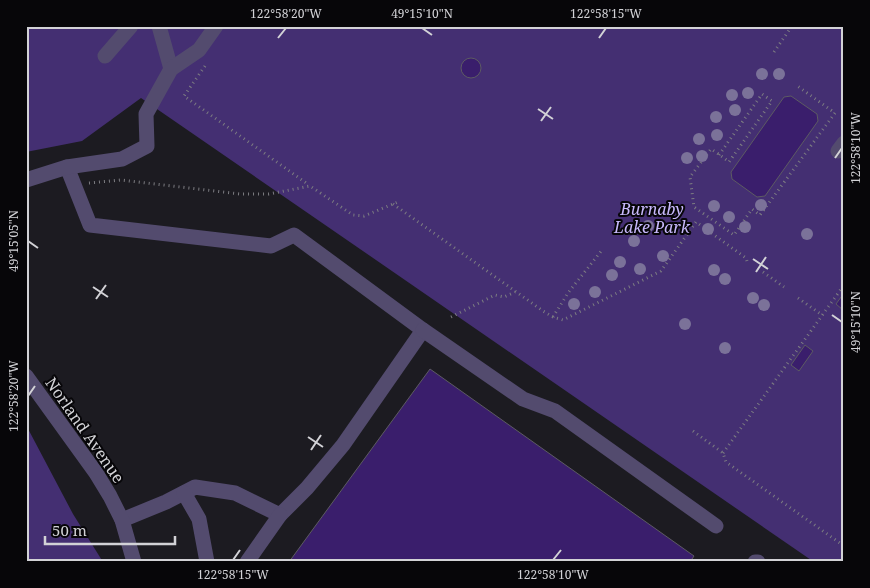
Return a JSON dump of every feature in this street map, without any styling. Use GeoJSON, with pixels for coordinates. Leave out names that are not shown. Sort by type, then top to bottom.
{"type":"FeatureCollection","features":[{"type":"Feature","properties":{"kind":"street"},"geometry":{"type":"LineString","coordinates":[[105,56],[131,26]]}},
{"type":"Feature","properties":{"kind":"street"},"geometry":{"type":"LineString","coordinates":[[159,26],[171,69]]}},
{"type":"Feature","properties":{"kind":"street"},"geometry":{"type":"LineString","coordinates":[[26,180],[67,168],[122,159],[147,146],[146,114],[171,69],[200,50],[216,26]]}},
{"type":"Feature","properties":{"kind":"street"},"geometry":{"type":"LineString","coordinates":[[67,168],[90,225],[271,246],[294,235],[423,330],[523,399],[555,412],[716,526]]}},
{"type":"Feature","properties":{"kind":"street"},"geometry":{"type":"LineString","coordinates":[[247,562],[280,515],[307,488],[343,444],[423,330]]}},
{"type":"Feature","properties":{"kind":"street","name":"Norland Avenue"},"geometry":{"type":"LineString","coordinates":[[26,376],[96,473],[122,520],[134,562]]}},
{"type":"Feature","properties":{"kind":"street"},"geometry":{"type":"LineString","coordinates":[[122,520],[195,487],[235,493],[280,515]]}},
{"type":"Feature","properties":{"kind":"street"},"geometry":{"type":"LineString","coordinates":[[184,493],[200,519],[207,562]]}},
{"type":"Feature","properties":{"kind":"path"},"geometry":{"type":"LineString","coordinates":[[774,52],[792,26]]}},
{"type":"Feature","properties":{"kind":"path"},"geometry":{"type":"LineString","coordinates":[[719,155],[762,94],[772,101],[729,162],[710,149],[690,177],[694,207],[734,235],[752,210],[760,215],[835,113],[796,85]]}},
{"type":"Feature","properties":{"kind":"path"},"geometry":{"type":"LineString","coordinates":[[184,96],[353,215],[364,216],[398,202]]}},
{"type":"Feature","properties":{"kind":"path"},"geometry":{"type":"LineString","coordinates":[[74,185],[121,180],[240,194],[268,194],[310,186]]}},
{"type":"Feature","properties":{"kind":"path"},"geometry":{"type":"LineString","coordinates":[[393,204],[516,292],[553,317],[563,320],[660,271],[696,222],[746,258],[747,261]]}},
{"type":"Feature","properties":{"kind":"path"},"geometry":{"type":"LineString","coordinates":[[553,317],[568,293],[602,250]]}},
{"type":"Feature","properties":{"kind":"path"},"geometry":{"type":"LineString","coordinates":[[763,272],[784,287]]}},
{"type":"Feature","properties":{"kind":"path"},"geometry":{"type":"LineString","coordinates":[[723,452],[844,285]]}},
{"type":"Feature","properties":{"kind":"path"},"geometry":{"type":"LineString","coordinates":[[451,317],[495,295],[504,297],[516,292]]}},
{"type":"Feature","properties":{"kind":"path"},"geometry":{"type":"LineString","coordinates":[[798,298],[822,315]]}},
{"type":"Feature","properties":{"kind":"path"},"geometry":{"type":"LineString","coordinates":[[693,431],[723,452],[726,462],[844,546]]}},
{"type":"Feature","properties":{"kind":"green space","name":"Burnaby Lake Park"},"geometry":{"type":"Polygon","coordinates":[[[26,26],[844,26],[844,562],[814,562],[141,98],[82,141],[26,152],[26,26]]]}},
{"type":"Feature","properties":{"kind":"green space"},"geometry":{"type":"Polygon","coordinates":[[[26,425],[73,514],[103,562],[26,562],[26,425]]]}},
{"type":"Feature","properties":{"kind":"building"},"geometry":{"type":"Polygon","coordinates":[[[471,58],[478,61],[481,68],[478,75],[471,78],[464,75],[461,68],[464,61],[471,58]]]}},
{"type":"Feature","properties":{"kind":"building"},"geometry":{"type":"Polygon","coordinates":[[[791,96],[817,114],[818,121],[765,196],[757,197],[732,179],[731,172],[784,97],[791,96]]]}},
{"type":"Feature","properties":{"kind":"building"},"geometry":{"type":"Polygon","coordinates":[[[844,293],[844,308],[843,310],[836,304],[844,293]]]}},
{"type":"Feature","properties":{"kind":"building"},"geometry":{"type":"Polygon","coordinates":[[[805,345],[813,351],[799,371],[791,365],[805,345]]]}},
{"type":"Feature","properties":{"kind":"building"},"geometry":{"type":"Polygon","coordinates":[[[430,369],[694,556],[690,562],[289,562],[430,369]]]}}]}
